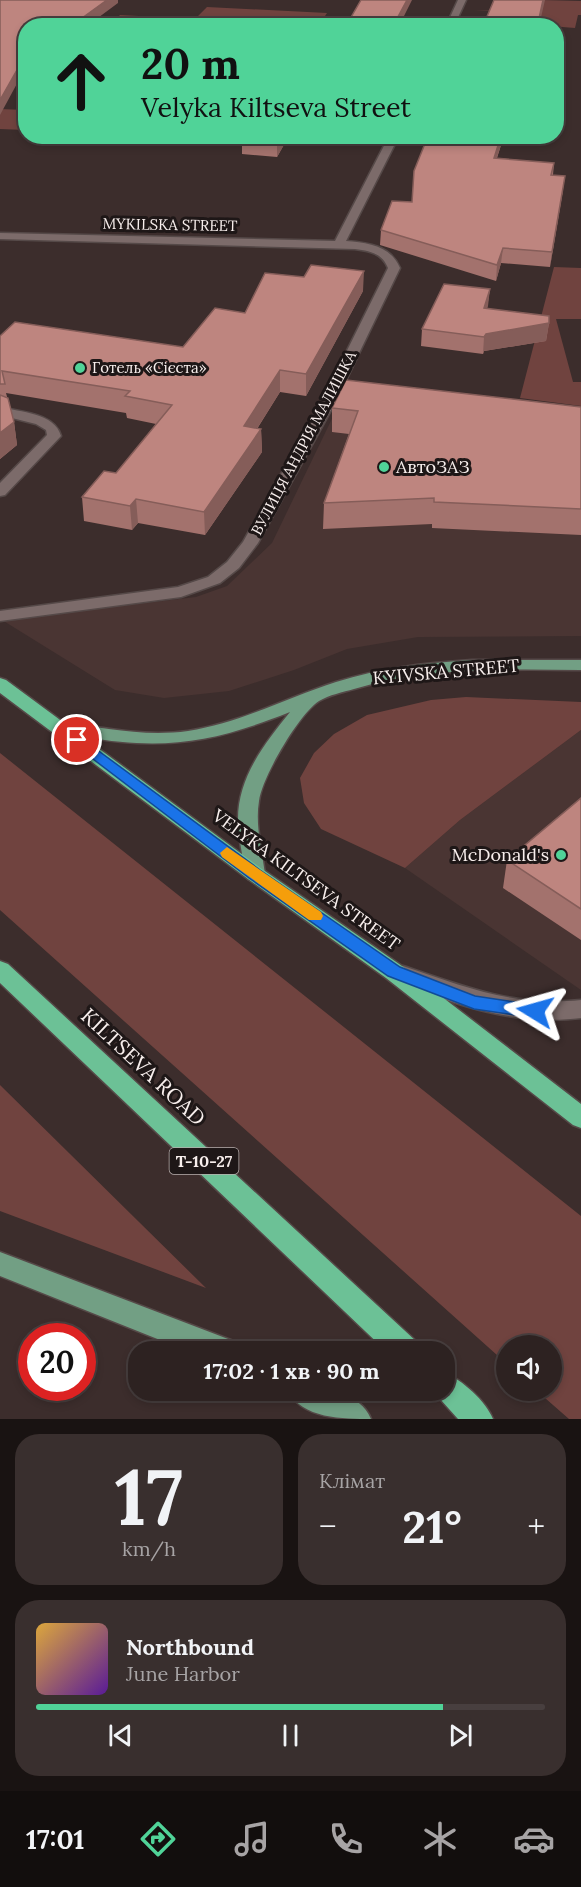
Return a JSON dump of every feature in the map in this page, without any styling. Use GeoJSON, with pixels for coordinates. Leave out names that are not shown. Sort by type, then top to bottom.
{"type":"FeatureCollection","features":[{"type":"Feature","properties":{"kind":"highway","name":"VELYKA KILTSEVA STREET"},"geometry":{"type":"LineString","coordinates":[[0,684],[255,874],[394,972],[581,1118]]}},
{"type":"Feature","properties":{"kind":"highway","name":"KILTSEVA ROAD"},"geometry":{"type":"LineString","coordinates":[[0,970],[395,1341]]}},
{"type":"Feature","properties":{"kind":"highway"},"geometry":{"type":"LineString","coordinates":[[455,1396],[480,1419]]}},
{"type":"Feature","properties":{"kind":"main road","name":"KYIVSKA STREET"},"geometry":{"type":"LineString","coordinates":[[60,727],[124,737],[186,737],[239,724],[313,696],[364,680],[418,671],[518,664],[581,665]]}},
{"type":"Feature","properties":{"kind":"main road"},"geometry":{"type":"LineString","coordinates":[[255,874],[248,816],[256,778],[268,751],[313,696]]}},
{"type":"Feature","properties":{"kind":"main road"},"geometry":{"type":"LineString","coordinates":[[0,1264],[198,1341]]}},
{"type":"Feature","properties":{"kind":"main road"},"geometry":{"type":"LineString","coordinates":[[323,1401],[357,1419]]}},
{"type":"Feature","properties":{"kind":"street"},"geometry":{"type":"LineString","coordinates":[[454,18],[462,0]]}},
{"type":"Feature","properties":{"kind":"street"},"geometry":{"type":"LineString","coordinates":[[339,244],[389,144]]}},
{"type":"Feature","properties":{"kind":"street","name":"MYKILSKA STREET"},"geometry":{"type":"LineString","coordinates":[[0,236],[339,244]]}},
{"type":"Feature","properties":{"kind":"street","name":"ВУЛИЦЯ АНДРІЯ МАЛИШКА"},"geometry":{"type":"LineString","coordinates":[[0,616],[181,592],[214,580],[233,565],[250,543],[338,396],[394,267],[392,259],[385,253],[339,244]]}},
{"type":"Feature","properties":{"kind":"street"},"geometry":{"type":"LineString","coordinates":[[0,411],[41,421],[52,428],[54,436],[0,492]]}},
{"type":"Feature","properties":{"kind":"street"},"geometry":{"type":"LineString","coordinates":[[394,972],[474,1003],[555,1014],[581,1009]]}},
{"type":"Feature","properties":{"kind":"shaded area"},"geometry":{"type":"Polygon","coordinates":[[[540,0],[581,1],[581,15],[578,15],[575,28],[564,27],[564,18],[539,18],[540,14],[474,10],[537,12],[540,0]]]}},
{"type":"Feature","properties":{"kind":"shaded area"},"geometry":{"type":"Polygon","coordinates":[[[207,7],[327,13],[324,18],[196,18],[207,7]]]}},
{"type":"Feature","properties":{"kind":"shaded area"},"geometry":{"type":"Polygon","coordinates":[[[120,15],[176,18],[117,18],[120,15]]]}},
{"type":"Feature","properties":{"kind":"shaded area"},"geometry":{"type":"Polygon","coordinates":[[[0,109],[18,110],[18,130],[0,129],[0,109]]]}},
{"type":"Feature","properties":{"kind":"shaded area"},"geometry":{"type":"Polygon","coordinates":[[[554,267],[581,268],[581,319],[556,319],[573,382],[581,382],[581,406],[520,398],[554,267]]]}},
{"type":"Feature","properties":{"kind":"shaded area"},"geometry":{"type":"Polygon","coordinates":[[[341,400],[581,430],[581,636],[418,637],[347,649],[294,670],[229,691],[164,698],[115,690],[2,620],[196,597],[227,586],[272,543],[341,400]]]}},
{"type":"Feature","properties":{"kind":"shaded area"},"geometry":{"type":"Polygon","coordinates":[[[466,697],[581,702],[581,730],[460,820],[405,868],[321,829],[304,803],[300,778],[314,753],[334,734],[367,715],[431,700],[466,697]]]}},
{"type":"Feature","properties":{"kind":"shaded area"},"geometry":{"type":"Polygon","coordinates":[[[581,730],[581,990],[405,868],[460,820],[581,730]]]}},
{"type":"Feature","properties":{"kind":"shaded area"},"geometry":{"type":"Polygon","coordinates":[[[0,753],[581,1216],[581,1419],[569,1419],[548,1401],[562,1401],[562,1335],[496,1335],[496,1354],[0,910],[0,753]]]}},
{"type":"Feature","properties":{"kind":"shaded area"},"geometry":{"type":"Polygon","coordinates":[[[0,1085],[206,1288],[0,1211],[0,1085]]]}},
{"type":"Feature","properties":{"kind":"building"},"geometry":{"type":"Polygon","coordinates":[[[0,0],[107,0],[82,18],[18,18],[18,68],[0,100],[0,0]]]}},
{"type":"Feature","properties":{"kind":"building"},"geometry":{"type":"Polygon","coordinates":[[[361,0],[407,0],[397,18],[351,18],[361,0]]]}},
{"type":"Feature","properties":{"kind":"building"},"geometry":{"type":"Polygon","coordinates":[[[494,0],[543,0],[539,18],[486,18],[494,0]]]}},
{"type":"Feature","properties":{"kind":"building"},"geometry":{"type":"Polygon","coordinates":[[[425,144],[498,144],[494,158],[554,163],[551,175],[565,176],[552,252],[503,248],[497,265],[381,230],[392,201],[412,202],[414,171],[425,144]]]}},
{"type":"Feature","properties":{"kind":"building"},"geometry":{"type":"Polygon","coordinates":[[[311,265],[364,271],[306,374],[280,370],[244,426],[261,429],[204,512],[136,499],[130,506],[82,497],[104,471],[116,473],[172,405],[125,396],[130,391],[2,371],[5,384],[0,384],[0,336],[15,322],[183,347],[215,308],[245,313],[265,273],[304,277],[311,265]]]}},
{"type":"Feature","properties":{"kind":"building"},"geometry":{"type":"Polygon","coordinates":[[[444,284],[490,289],[484,308],[549,316],[549,323],[486,334],[484,337],[422,329],[444,284]]]}},
{"type":"Feature","properties":{"kind":"building"},"geometry":{"type":"Polygon","coordinates":[[[346,380],[581,407],[581,509],[434,502],[434,498],[324,503],[358,411],[332,408],[346,380]]]}},
{"type":"Feature","properties":{"kind":"building"},"geometry":{"type":"Polygon","coordinates":[[[0,395],[8,398],[14,422],[0,433],[0,395]]]}},
{"type":"Feature","properties":{"kind":"building"},"geometry":{"type":"Polygon","coordinates":[[[581,798],[581,909],[507,860],[581,798]]]}},
{"type":"Feature","properties":{"kind":"slow traffic"},"geometry":{"type":"LineString","coordinates":[[227,853],[315,916]]}},
{"type":"Feature","properties":{"kind":"place","name":"Готель «Сієста»"},"geometry":{"type":"Point","coordinates":[80,368]}},
{"type":"Feature","properties":{"kind":"place","name":"АвтоЗАЗ"},"geometry":{"type":"Point","coordinates":[384,467]}},
{"type":"Feature","properties":{"kind":"place","name":"McDonald's"},"geometry":{"type":"Point","coordinates":[561,855]}},
{"type":"Feature","properties":{"kind":"route"},"geometry":{"type":"LineString","coordinates":[[77,740],[255,874],[394,972],[474,1003],[535,1011]]}}]}
